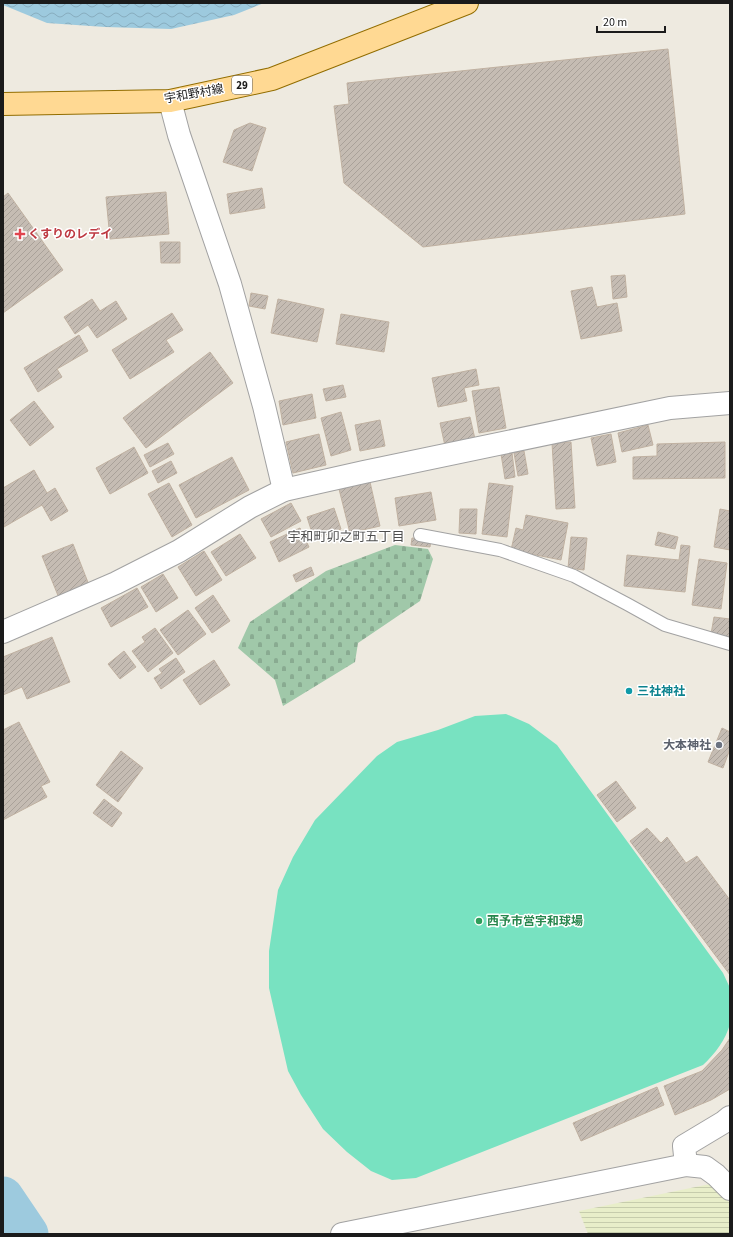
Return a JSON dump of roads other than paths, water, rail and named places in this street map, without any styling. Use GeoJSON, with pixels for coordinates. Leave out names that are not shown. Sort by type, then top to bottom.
{"type":"FeatureCollection","features":[{"type":"Feature","properties":{"kind":"main road","name":"宇和野村線"},"geometry":{"type":"LineString","coordinates":[[3,104],[170,101],[272,79],[467,3]]}},
{"type":"Feature","properties":{"kind":"street"},"geometry":{"type":"LineString","coordinates":[[170,101],[179,136],[230,284],[264,406],[284,490]]}},
{"type":"Feature","properties":{"kind":"street"},"geometry":{"type":"LineString","coordinates":[[3,632],[116,583],[179,551],[250,507],[284,490],[662,410],[730,403]]}},
{"type":"Feature","properties":{"kind":"street"},"geometry":{"type":"LineString","coordinates":[[686,1165],[684,1146],[730,1118]]}},
{"type":"Feature","properties":{"kind":"street"},"geometry":{"type":"LineString","coordinates":[[342,1234],[686,1165],[705,1167],[716,1175],[730,1189]]}},
{"type":"Feature","properties":{"kind":"lane"},"geometry":{"type":"LineString","coordinates":[[420,536],[500,550],[574,576],[665,625],[730,644]]}},
{"type":"Feature","properties":{"kind":"water"},"geometry":{"type":"Polygon","coordinates":[[[3,3],[264,3],[234,15],[171,29],[47,23],[3,5],[3,3]]]}},
{"type":"Feature","properties":{"kind":"waterway"},"geometry":{"type":"LineString","coordinates":[[3,1197],[28,1234]]}},
{"type":"Feature","properties":{"kind":"place","name":"くすりのレデイ"},"geometry":{"type":"Point","coordinates":[20,234]}},
{"type":"Feature","properties":{"kind":"place","name":"三社神社"},"geometry":{"type":"Point","coordinates":[629,691]}},
{"type":"Feature","properties":{"kind":"place","name":"大本神社"},"geometry":{"type":"Point","coordinates":[719,745]}},
{"type":"Feature","properties":{"kind":"place","name":"西予市営宇和球場"},"geometry":{"type":"Point","coordinates":[479,921]}},
{"type":"Feature","properties":{"kind":"district","name":"宇和町卯之町五丁目"},"geometry":{"type":"Point","coordinates":[346,537]}}]}
